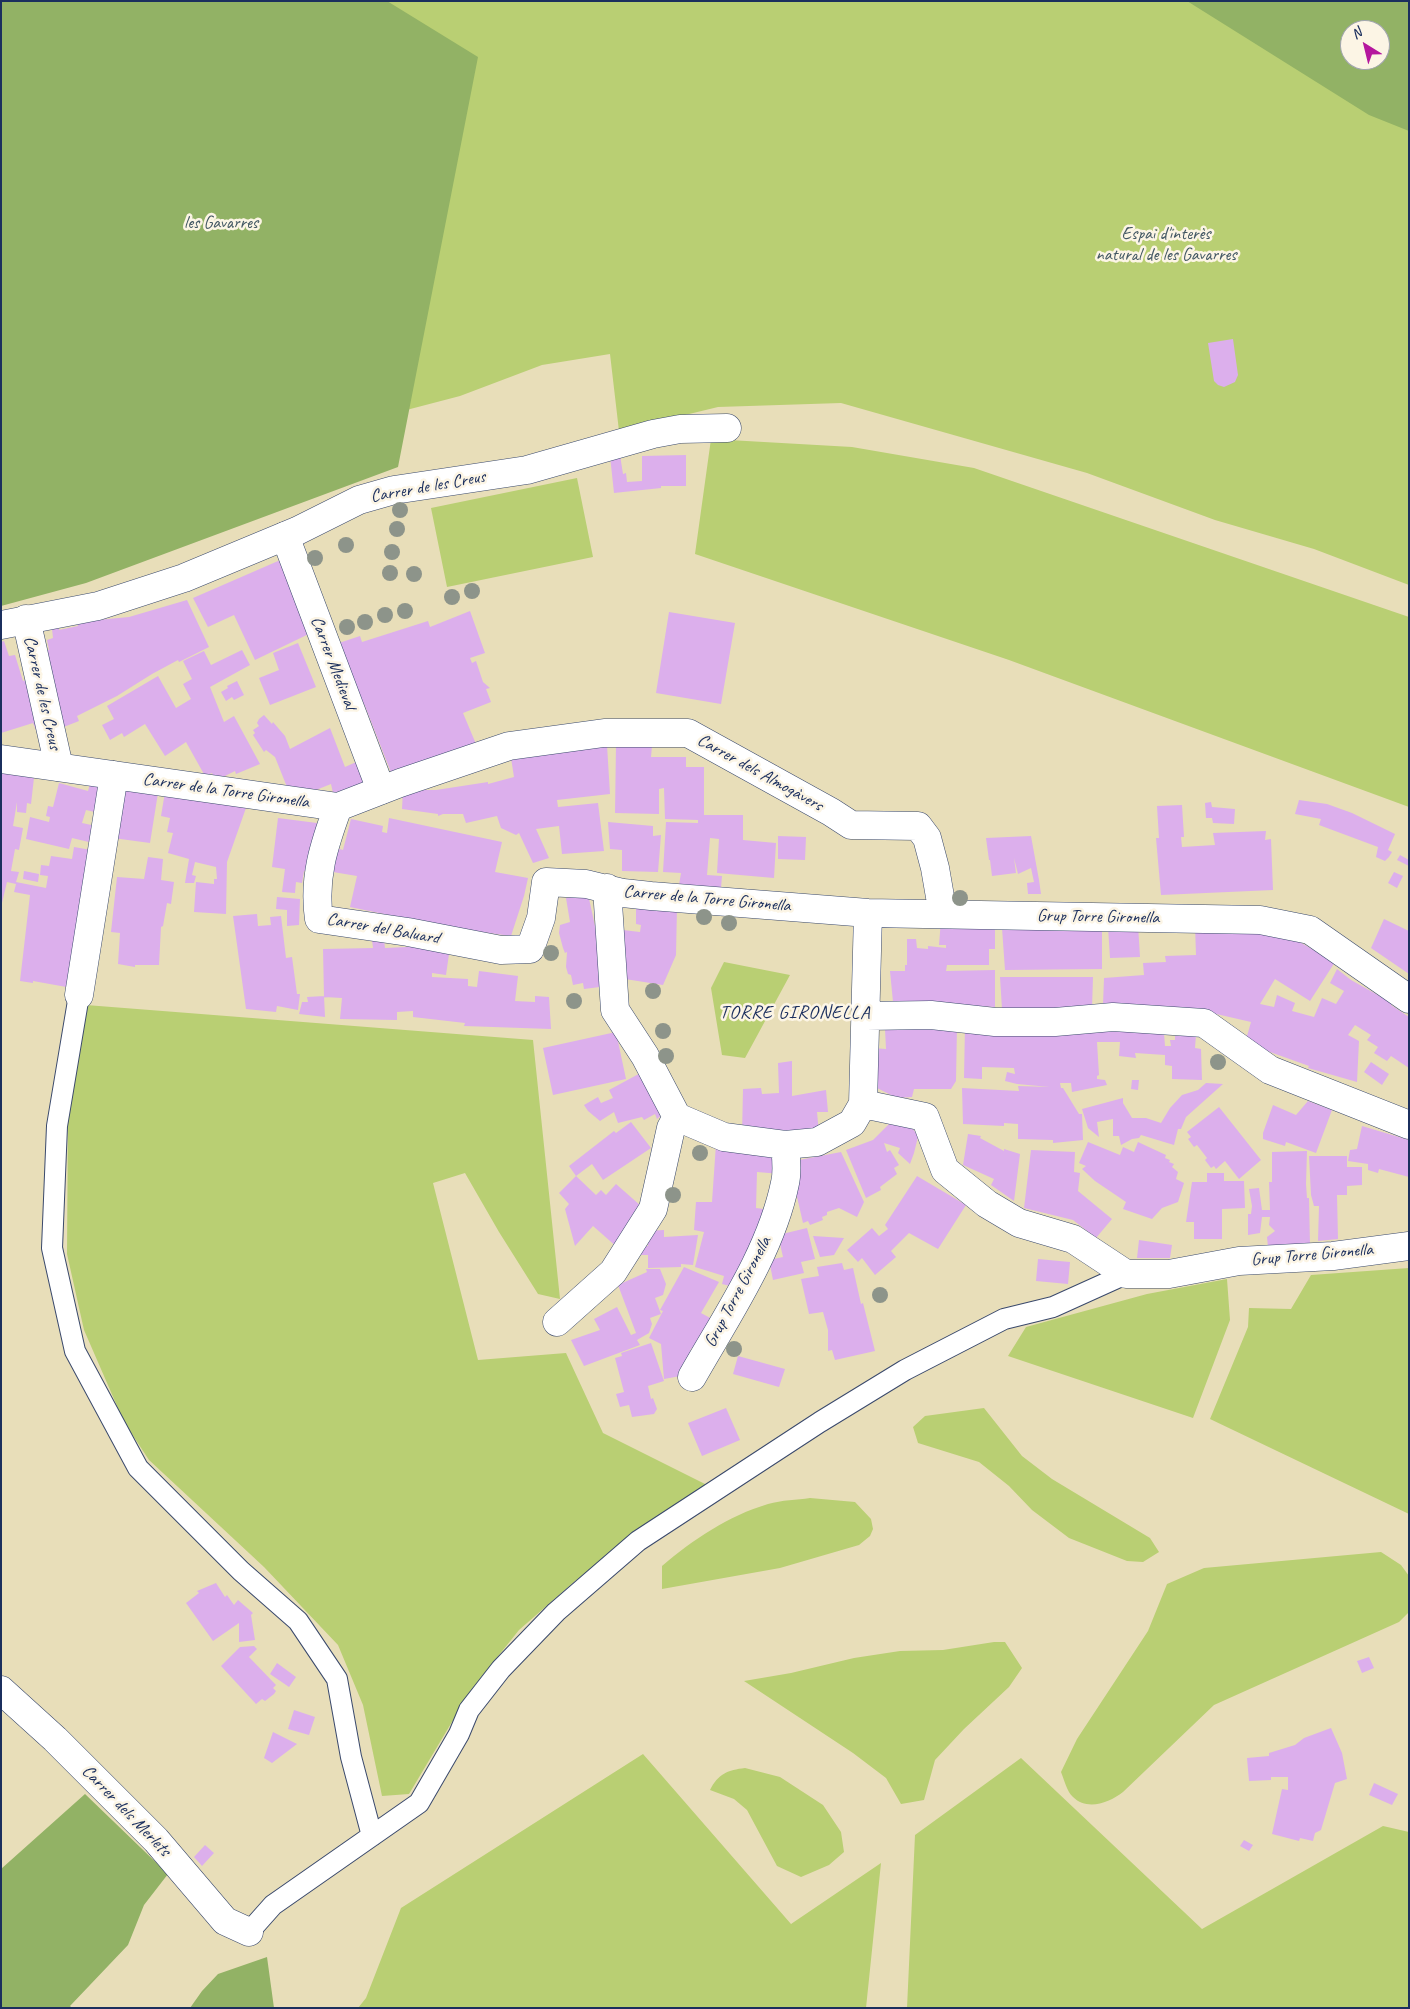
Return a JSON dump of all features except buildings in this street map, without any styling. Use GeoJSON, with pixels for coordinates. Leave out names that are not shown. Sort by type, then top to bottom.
{"type":"FeatureCollection","features":[{"type":"Feature","properties":{"kind":"street","name":"Carrer de les Creus"},"geometry":{"type":"LineString","coordinates":[[59,767],[13,622],[98,606],[174,582],[285,536],[359,500],[394,490],[527,470],[654,434],[680,429],[727,428]]}},
{"type":"Feature","properties":{"kind":"street","name":"Carrer Medieval"},"geometry":{"type":"LineString","coordinates":[[285,536],[381,790]]}},
{"type":"Feature","properties":{"kind":"street","name":"Carrer dels Almogàvers"},"geometry":{"type":"LineString","coordinates":[[338,807],[381,790],[509,746],[604,733],[688,733],[851,825],[918,826],[928,838],[943,914]]}},
{"type":"Feature","properties":{"kind":"street","name":"Carrer de la Torre Gironella"},"geometry":{"type":"LineString","coordinates":[[1,759],[338,807]]}},
{"type":"Feature","properties":{"kind":"street"},"geometry":{"type":"LineString","coordinates":[[79,995],[114,775]]}},
{"type":"Feature","properties":{"kind":"street","name":"Carrer del Baluard"},"geometry":{"type":"LineString","coordinates":[[338,807],[324,845],[316,897],[319,919],[408,932],[501,950],[530,949],[541,918],[546,882]]}},
{"type":"Feature","properties":{"kind":"street","name":"Carrer de la Torre Gironella"},"geometry":{"type":"LineString","coordinates":[[546,882],[586,884],[623,893],[868,913]]}},
{"type":"Feature","properties":{"kind":"street"},"geometry":{"type":"LineString","coordinates":[[607,888],[615,1010],[644,1056],[677,1117],[724,1137],[785,1145],[817,1142],[852,1123],[863,1104],[868,913]]}},
{"type":"Feature","properties":{"kind":"street","name":"Grup Torre Gironella"},"geometry":{"type":"LineString","coordinates":[[868,913],[1260,920],[1310,930],[1409,999]]}},
{"type":"Feature","properties":{"kind":"street"},"geometry":{"type":"LineString","coordinates":[[866,1016],[931,1015],[995,1022],[1054,1022],[1113,1017],[1204,1023],[1270,1070],[1409,1125]]}},
{"type":"Feature","properties":{"kind":"street"},"geometry":{"type":"LineString","coordinates":[[863,1104],[925,1117],[945,1170],[987,1204],[1019,1223],[1073,1240],[1126,1274]]}},
{"type":"Feature","properties":{"kind":"street"},"geometry":{"type":"LineString","coordinates":[[557,1322],[613,1272],[653,1209],[671,1128],[677,1117]]}},
{"type":"Feature","properties":{"kind":"street","name":"Grup Torre Gironella"},"geometry":{"type":"LineString","coordinates":[[692,1377],[760,1256],[778,1212],[786,1181],[785,1145]]}},
{"type":"Feature","properties":{"kind":"street","name":"Grup Torre Gironella"},"geometry":{"type":"LineString","coordinates":[[1126,1274],[1169,1274],[1239,1262],[1333,1256],[1409,1246]]}},
{"type":"Feature","properties":{"kind":"street","name":"Carrer dels Merlets"},"geometry":{"type":"LineString","coordinates":[[1,1690],[55,1739],[156,1840],[225,1921],[249,1932]]}},
{"type":"Feature","properties":{"kind":"lane"},"geometry":{"type":"LineString","coordinates":[[79,995],[57,1126],[52,1248],[75,1351],[138,1468],[241,1571],[298,1620],[337,1678],[351,1757],[372,1836]]}},
{"type":"Feature","properties":{"kind":"lane"},"geometry":{"type":"LineString","coordinates":[[249,1932],[273,1905],[419,1803],[458,1734],[469,1710],[501,1669],[556,1612],[638,1541],[820,1422],[905,1370],[1004,1319],[1053,1306],[1126,1274]]}},
{"type":"Feature","properties":{"kind":"green space","name":"Espai d'interès natural de les Gavarres"},"geometry":{"type":"Polygon","coordinates":[[[1,1],[1409,1],[1409,585],[1314,549],[1215,520],[1087,473],[841,403],[718,407],[619,431],[610,354],[542,365],[460,396],[372,419],[1,1]]]}},
{"type":"Feature","properties":{"kind":"green space","name":"les Gavarres"},"geometry":{"type":"Polygon","coordinates":[[[1,1],[387,1],[478,57],[398,467],[86,583],[1,606],[1,1]]]}},
{"type":"Feature","properties":{"kind":"green space"},"geometry":{"type":"Polygon","coordinates":[[[1187,1],[1409,1],[1409,131],[1369,115],[1187,1]]]}},
{"type":"Feature","properties":{"kind":"green space"},"geometry":{"type":"Polygon","coordinates":[[[711,439],[852,447],[974,468],[1409,617],[1409,807],[1009,660],[695,554],[711,439]]]}},
{"type":"Feature","properties":{"kind":"green space"},"geometry":{"type":"Polygon","coordinates":[[[577,478],[593,557],[447,587],[431,508],[577,478]]]}},
{"type":"Feature","properties":{"kind":"green space"},"geometry":{"type":"Polygon","coordinates":[[[724,962],[790,975],[745,1058],[722,1055],[711,988],[724,962]]]}},
{"type":"Feature","properties":{"kind":"green space"},"geometry":{"type":"Polygon","coordinates":[[[86,1005],[533,1040],[560,1299],[538,1294],[465,1173],[433,1183],[478,1360],[566,1353],[603,1433],[707,1485],[575,1581],[519,1630],[471,1690],[409,1794],[382,1796],[363,1705],[338,1645],[264,1567],[149,1460],[124,1422],[84,1330],[67,1254],[68,1112],[86,1005]]]}},
{"type":"Feature","properties":{"kind":"green space"},"geometry":{"type":"Polygon","coordinates":[[[1409,1268],[1409,1514],[1210,1419],[1248,1327],[1249,1308],[1291,1309],[1311,1275],[1409,1268]]]}},
{"type":"Feature","properties":{"kind":"green space"},"geometry":{"type":"Polygon","coordinates":[[[1227,1279],[1230,1320],[1193,1418],[1008,1356],[1026,1327],[1147,1294],[1227,1279]]]}},
{"type":"Feature","properties":{"kind":"green space"},"geometry":{"type":"Polygon","coordinates":[[[984,1408],[1022,1456],[1052,1479],[1150,1538],[1159,1552],[1143,1562],[1127,1561],[1069,1538],[1032,1510],[1009,1486],[979,1462],[918,1443],[913,1427],[925,1416],[984,1408]]]}},
{"type":"Feature","properties":{"kind":"green space"},"geometry":{"type":"Polygon","coordinates":[[[810,1498],[855,1502],[871,1519],[873,1529],[870,1536],[859,1545],[780,1568],[662,1589],[662,1566],[712,1529],[739,1515],[768,1504],[810,1498]]]}},
{"type":"Feature","properties":{"kind":"green space"},"geometry":{"type":"Polygon","coordinates":[[[1381,1552],[1401,1565],[1409,1576],[1409,1612],[1399,1622],[1214,1705],[1123,1792],[1111,1799],[1098,1804],[1085,1804],[1071,1795],[1061,1772],[1077,1739],[1148,1631],[1167,1584],[1204,1568],[1381,1552]]]}},
{"type":"Feature","properties":{"kind":"green space"},"geometry":{"type":"Polygon","coordinates":[[[1005,1642],[1022,1668],[1009,1687],[964,1729],[935,1760],[924,1800],[901,1804],[886,1778],[853,1753],[744,1681],[791,1673],[854,1658],[900,1651],[943,1650],[1005,1642]]]}},
{"type":"Feature","properties":{"kind":"green space"},"geometry":{"type":"Polygon","coordinates":[[[643,1754],[791,1924],[881,1863],[866,2008],[358,2008],[366,1998],[401,1908],[643,1754]]]}},
{"type":"Feature","properties":{"kind":"green space"},"geometry":{"type":"Polygon","coordinates":[[[1021,1758],[1202,1929],[1383,1826],[1409,1832],[1409,2008],[907,2008],[915,1835],[1021,1758]]]}},
{"type":"Feature","properties":{"kind":"green space"},"geometry":{"type":"Polygon","coordinates":[[[745,1768],[780,1777],[823,1805],[841,1832],[844,1852],[829,1865],[801,1877],[777,1866],[747,1810],[734,1799],[710,1790],[716,1780],[724,1774],[745,1768]]]}},
{"type":"Feature","properties":{"kind":"green space"},"geometry":{"type":"Polygon","coordinates":[[[85,1794],[168,1874],[144,1905],[128,1945],[70,2006],[72,2008],[1,2008],[1,1869],[85,1794]]]}},
{"type":"Feature","properties":{"kind":"green space"},"geometry":{"type":"Polygon","coordinates":[[[267,1957],[274,2008],[190,2008],[202,1991],[218,1974],[267,1957]]]}},
{"type":"Feature","properties":{"kind":"district","name":"TORRE GIRONELLA"},"geometry":{"type":"Point","coordinates":[795,1013]}}]}
